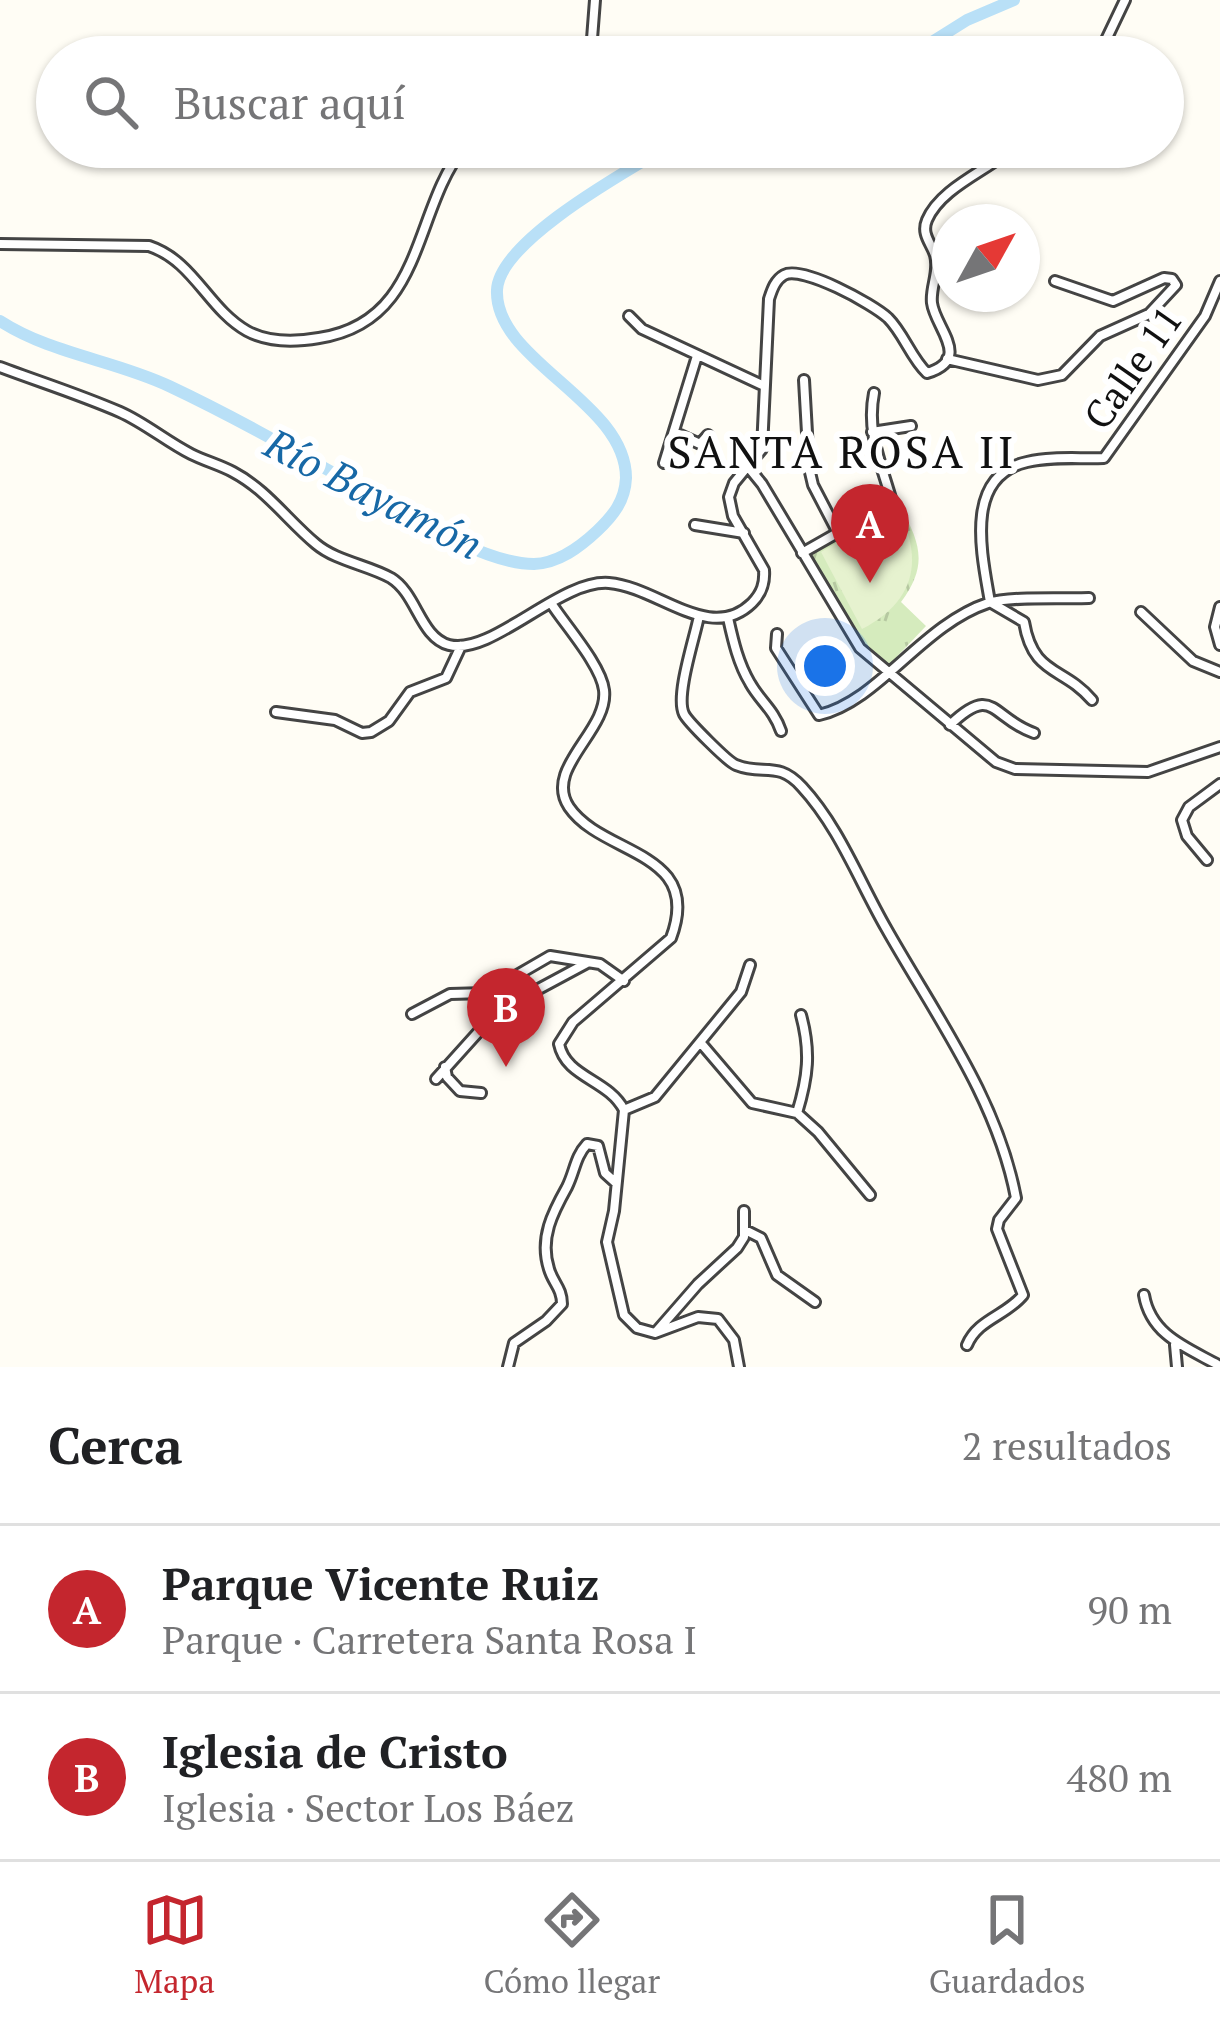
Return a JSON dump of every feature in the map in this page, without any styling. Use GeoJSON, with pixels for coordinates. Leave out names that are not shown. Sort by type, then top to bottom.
{"type":"FeatureCollection","features":[{"type":"Feature","properties":{"kind":"street"},"geometry":{"type":"LineString","coordinates":[[592,36],[595,0]]}},
{"type":"Feature","properties":{"kind":"street"},"geometry":{"type":"LineString","coordinates":[[1108,36],[1125,0]]}},
{"type":"Feature","properties":{"kind":"street"},"geometry":{"type":"LineString","coordinates":[[0,244],[149,246],[171,256],[252,334],[295,342],[333,336],[366,321],[394,296],[455,168]]}},
{"type":"Feature","properties":{"kind":"street"},"geometry":{"type":"LineString","coordinates":[[0,367],[123,413],[191,454],[232,471],[256,486],[319,547],[394,580],[410,596],[434,637],[446,645],[461,646],[495,634],[594,584],[621,585],[699,616],[738,617],[760,595],[764,570],[733,516],[729,497],[734,483],[762,449],[769,299],[776,282],[788,273],[807,274],[888,318],[927,373],[940,368],[947,359],[949,339],[932,301],[937,261],[924,232],[927,217],[985,168]]}},
{"type":"Feature","properties":{"kind":"street"},"geometry":{"type":"LineString","coordinates":[[947,359],[1050,379],[1062,375],[1100,336],[1149,314],[1176,285],[1164,278],[1113,301],[1055,280]]}},
{"type":"Feature","properties":{"kind":"street","name":"Calle 11"},"geometry":{"type":"LineString","coordinates":[[990,602],[983,564],[982,511],[992,483],[1023,462],[1104,458],[1205,316],[1220,281]]}},
{"type":"Feature","properties":{"kind":"street"},"geometry":{"type":"LineString","coordinates":[[629,316],[642,328],[765,387]]}},
{"type":"Feature","properties":{"kind":"street"},"geometry":{"type":"LineString","coordinates":[[664,463],[697,356]]}},
{"type":"Feature","properties":{"kind":"street"},"geometry":{"type":"LineString","coordinates":[[804,380],[809,468],[837,531]]}},
{"type":"Feature","properties":{"kind":"street"},"geometry":{"type":"LineString","coordinates":[[802,553],[892,502],[872,432],[874,393]]}},
{"type":"Feature","properties":{"kind":"street"},"geometry":{"type":"LineString","coordinates":[[872,432],[911,426]]}},
{"type":"Feature","properties":{"kind":"street"},"geometry":{"type":"LineString","coordinates":[[676,433],[700,444],[708,435]]}},
{"type":"Feature","properties":{"kind":"street"},"geometry":{"type":"LineString","coordinates":[[749,469],[853,639],[887,674],[996,762],[1015,769],[1148,772],[1220,747]]}},
{"type":"Feature","properties":{"kind":"street"},"geometry":{"type":"LineString","coordinates":[[695,525],[744,533]]}},
{"type":"Feature","properties":{"kind":"street"},"geometry":{"type":"LineString","coordinates":[[565,623],[570,593]]}},
{"type":"Feature","properties":{"kind":"street"},"geometry":{"type":"LineString","coordinates":[[777,634],[776,647],[819,715],[835,711],[938,630],[990,602],[1090,598]]}},
{"type":"Feature","properties":{"kind":"street"},"geometry":{"type":"LineString","coordinates":[[990,602],[1024,622],[1028,648],[1040,662],[1055,676],[1077,683],[1092,700]]}},
{"type":"Feature","properties":{"kind":"street"},"geometry":{"type":"LineString","coordinates":[[551,603],[598,674],[604,692],[596,724],[566,772],[567,804],[584,824],[652,860],[665,874],[675,900],[671,938],[573,1022],[560,1044],[569,1066],[606,1086],[624,1110],[607,1242],[620,1303],[629,1322],[655,1334],[698,1317],[718,1319],[734,1340],[739,1367]]}},
{"type":"Feature","properties":{"kind":"street"},"geometry":{"type":"LineString","coordinates":[[1220,607],[1215,627],[1220,645]]}},
{"type":"Feature","properties":{"kind":"street"},"geometry":{"type":"LineString","coordinates":[[535,612],[565,623]]}},
{"type":"Feature","properties":{"kind":"street"},"geometry":{"type":"LineString","coordinates":[[1141,612],[1193,662],[1220,672]]}},
{"type":"Feature","properties":{"kind":"street"},"geometry":{"type":"LineString","coordinates":[[699,616],[681,699],[685,715],[734,765],[775,768],[789,774],[822,810],[956,1045],[994,1123],[1016,1198],[997,1229],[1023,1295],[974,1329],[967,1345]]}},
{"type":"Feature","properties":{"kind":"street"},"geometry":{"type":"LineString","coordinates":[[728,618],[751,686],[775,712],[781,731]]}},
{"type":"Feature","properties":{"kind":"street"},"geometry":{"type":"LineString","coordinates":[[277,712],[334,720],[362,733],[371,732],[389,721],[410,692],[446,679],[461,646]]}},
{"type":"Feature","properties":{"kind":"street"},"geometry":{"type":"LineString","coordinates":[[950,725],[969,707],[983,702],[1017,728],[1034,734]]}},
{"type":"Feature","properties":{"kind":"street"},"geometry":{"type":"LineString","coordinates":[[1207,860],[1187,836],[1182,820],[1189,807],[1220,784]]}},
{"type":"Feature","properties":{"kind":"street"},"geometry":{"type":"LineString","coordinates":[[412,1014],[450,994],[486,993],[545,958],[600,964],[625,981]]}},
{"type":"Feature","properties":{"kind":"street"},"geometry":{"type":"LineString","coordinates":[[436,1079],[481,1029],[507,1020],[533,992],[587,963]]}},
{"type":"Feature","properties":{"kind":"street"},"geometry":{"type":"LineString","coordinates":[[624,1110],[655,1096],[741,992],[750,965]]}},
{"type":"Feature","properties":{"kind":"street"},"geometry":{"type":"LineString","coordinates":[[797,1113],[809,1070],[801,1015]]}},
{"type":"Feature","properties":{"kind":"street"},"geometry":{"type":"LineString","coordinates":[[700,1042],[752,1103],[797,1113],[870,1195]]}},
{"type":"Feature","properties":{"kind":"street"},"geometry":{"type":"LineString","coordinates":[[445,1066],[447,1077],[460,1091],[481,1093]]}},
{"type":"Feature","properties":{"kind":"street"},"geometry":{"type":"LineString","coordinates":[[508,1367],[514,1342],[546,1322],[562,1304],[562,1292],[549,1269],[548,1222],[587,1144],[598,1146],[604,1173],[617,1184]]}},
{"type":"Feature","properties":{"kind":"street"},"geometry":{"type":"LineString","coordinates":[[655,1334],[737,1248],[745,1230],[744,1210]]}},
{"type":"Feature","properties":{"kind":"street"},"geometry":{"type":"LineString","coordinates":[[745,1230],[761,1238],[777,1275],[815,1302]]}},
{"type":"Feature","properties":{"kind":"street"},"geometry":{"type":"LineString","coordinates":[[1144,1295],[1149,1316],[1175,1343],[1220,1366]]}},
{"type":"Feature","properties":{"kind":"street"},"geometry":{"type":"LineString","coordinates":[[1175,1343],[1177,1367]]}},
{"type":"Feature","properties":{"kind":"green space"},"geometry":{"type":"Polygon","coordinates":[[[898,502],[918,552],[916,575],[901,602],[926,626],[888,666],[859,639],[809,552],[898,502]]]}},
{"type":"Feature","properties":{"kind":"green space"},"geometry":{"type":"Polygon","coordinates":[[[897,507],[911,544],[910,577],[894,605],[862,629],[821,552],[897,507]]]}},
{"type":"Feature","properties":{"kind":"waterway","name":"Río Bayamón"},"geometry":{"type":"LineString","coordinates":[[941,36],[1014,0]]}},
{"type":"Feature","properties":{"kind":"waterway","name":"Río Bayamón"},"geometry":{"type":"LineString","coordinates":[[0,321],[40,341],[169,386],[471,548],[514,562],[552,561],[576,548],[608,520],[621,501],[626,478],[620,451],[605,426],[516,338],[502,315],[497,290],[503,271],[541,230],[632,168]]}},
{"type":"Feature","properties":{"kind":"place","name":"Parque Vicente Ruiz"},"geometry":{"type":"Point","coordinates":[870,583]}},
{"type":"Feature","properties":{"kind":"place","name":"Iglesia de Cristo"},"geometry":{"type":"Point","coordinates":[506,1067]}},
{"type":"Feature","properties":{"kind":"district","name":"SANTA ROSA II"},"geometry":{"type":"Point","coordinates":[842,451]}}]}
